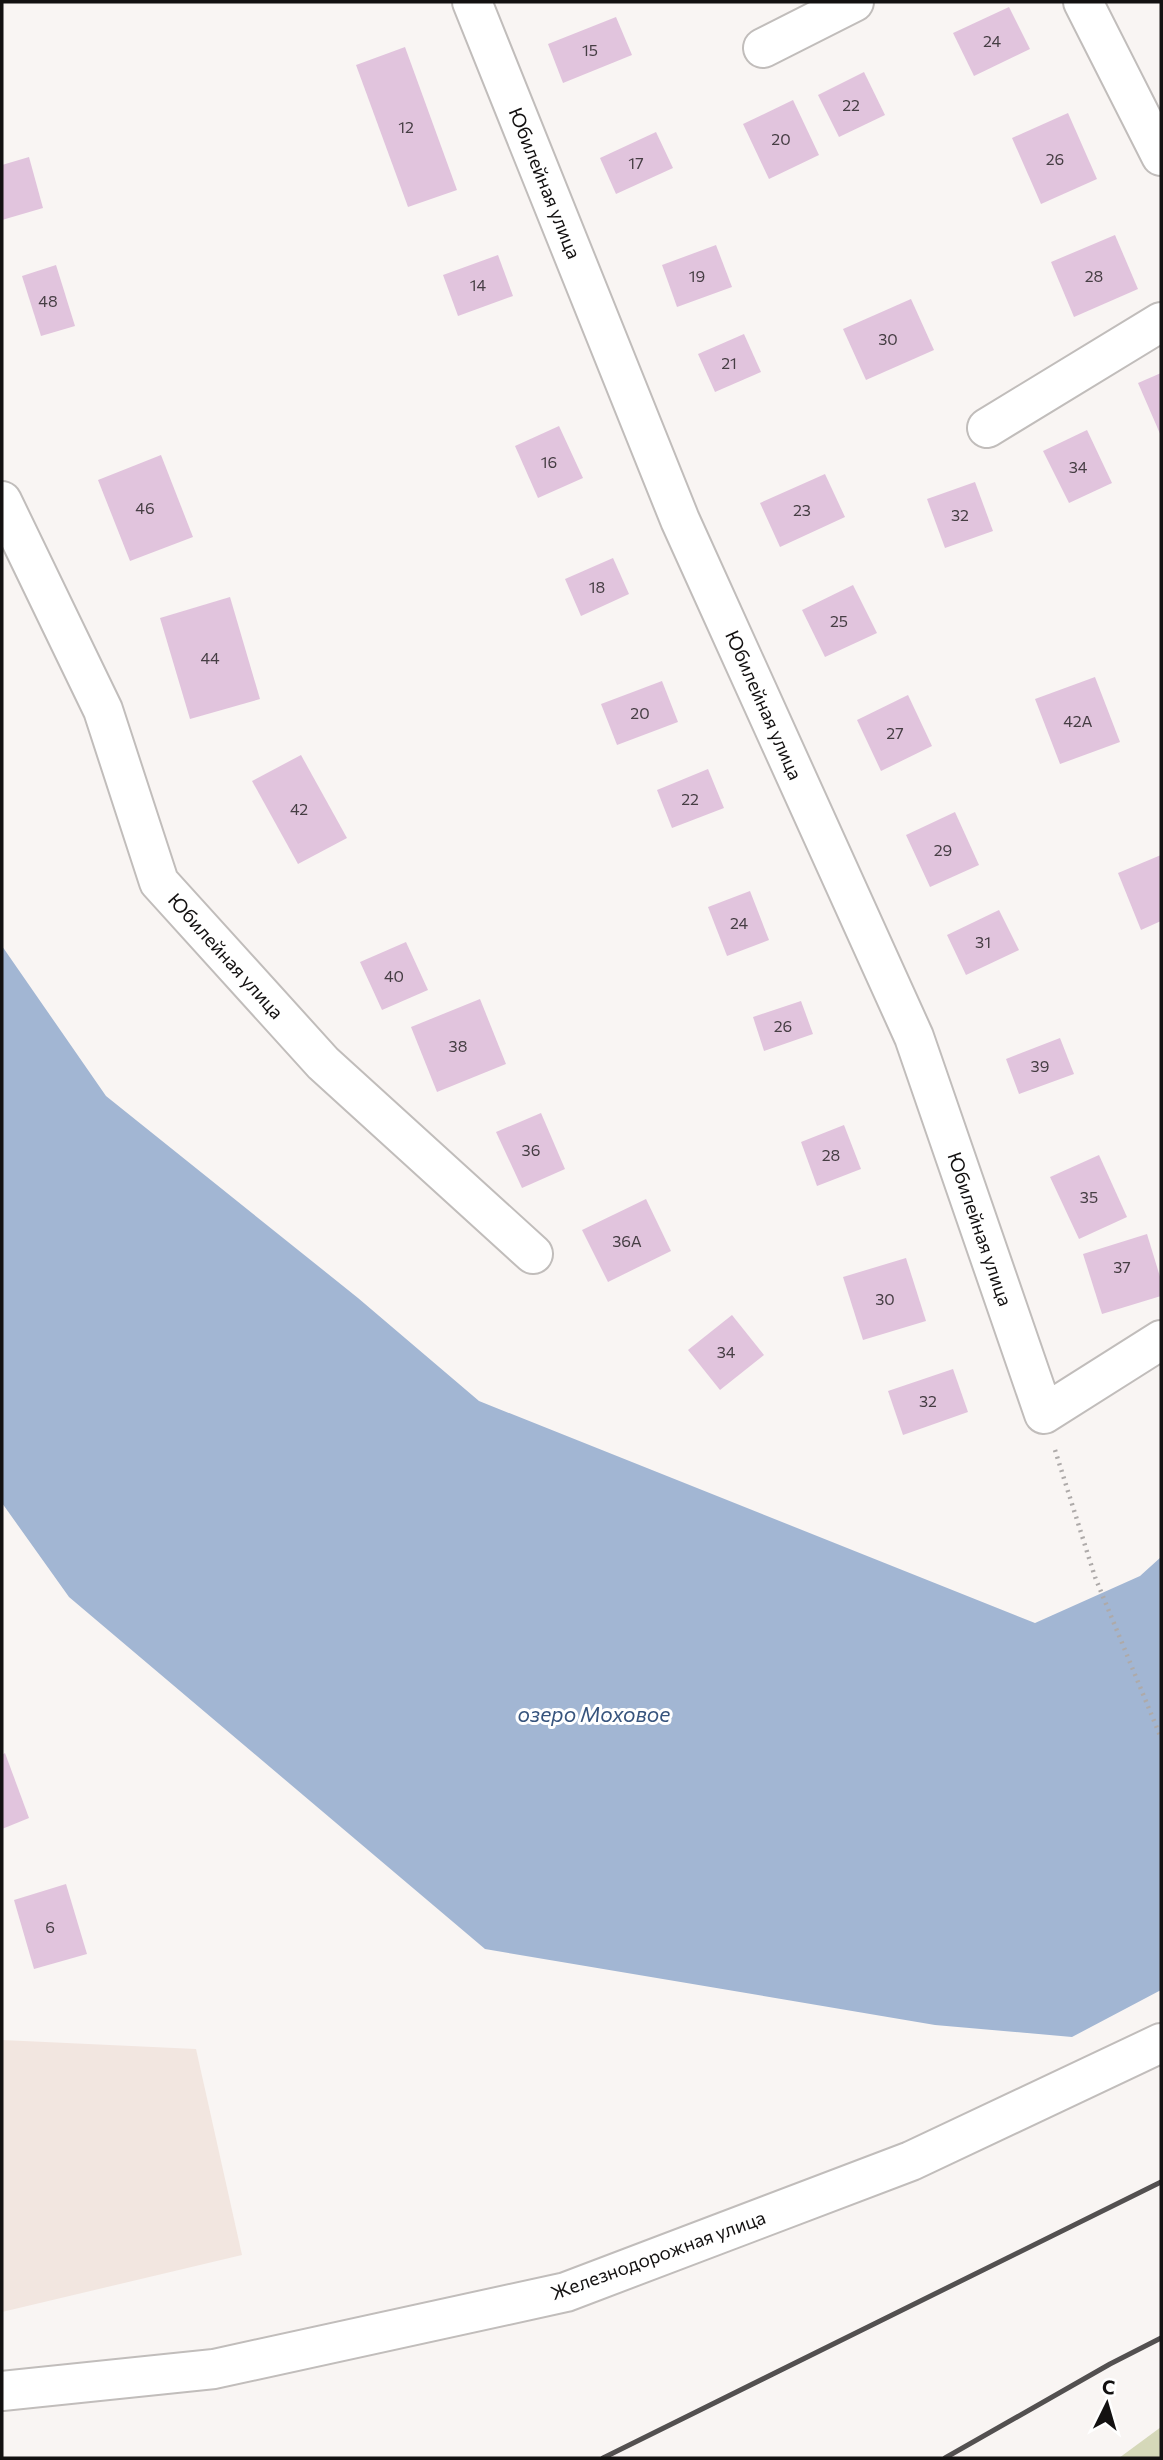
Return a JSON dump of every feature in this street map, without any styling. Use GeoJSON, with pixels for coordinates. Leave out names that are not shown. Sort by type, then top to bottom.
{"type":"FeatureCollection","features":[{"type":"Feature","properties":{"kind":"street","name":"Юбилейная улица"},"geometry":{"type":"LineString","coordinates":[[472,2],[681,520],[914,1037],[1044,1414]]}},
{"type":"Feature","properties":{"kind":"street"},"geometry":{"type":"LineString","coordinates":[[763,48],[855,2]]}},
{"type":"Feature","properties":{"kind":"street"},"geometry":{"type":"LineString","coordinates":[[1083,2],[1161,156]]}},
{"type":"Feature","properties":{"kind":"street"},"geometry":{"type":"LineString","coordinates":[[987,428],[1161,322]]}},
{"type":"Feature","properties":{"kind":"street","name":"Юбилейная улица"},"geometry":{"type":"LineString","coordinates":[[2,501],[103,709],[159,882],[323,1063],[533,1254]]}},
{"type":"Feature","properties":{"kind":"street"},"geometry":{"type":"LineString","coordinates":[[1044,1414],[1161,1340]]}},
{"type":"Feature","properties":{"kind":"street","name":"Железнодорожная улица"},"geometry":{"type":"LineString","coordinates":[[2,2391],[214,2369],[566,2292],[911,2161],[1161,2043]]}},
{"type":"Feature","properties":{"kind":"path"},"geometry":{"type":"LineString","coordinates":[[1044,1414],[1095,1577],[1161,1738]]}},
{"type":"Feature","properties":{"kind":"shaded area"},"geometry":{"type":"Polygon","coordinates":[[[2,2040],[196,2049],[242,2255],[2,2312],[2,2040]]]}},
{"type":"Feature","properties":{"kind":"green space"},"geometry":{"type":"Polygon","coordinates":[[[1161,2427],[1161,2458],[1119,2458],[1161,2427]]]}},
{"type":"Feature","properties":{"kind":"water","name":"озеро Моховое"},"geometry":{"type":"Polygon","coordinates":[[[2,946],[106,1096],[358,1298],[479,1401],[1035,1623],[1140,1576],[1161,1557],[1161,1990],[1072,2037],[935,2025],[485,1949],[69,1597],[2,1503],[2,946]]]}},
{"type":"Feature","properties":{"kind":"building"},"geometry":{"type":"Polygon","coordinates":[[[1009,7],[1030,49],[974,76],[953,33],[1009,7]]]}},
{"type":"Feature","properties":{"kind":"building"},"geometry":{"type":"Polygon","coordinates":[[[616,17],[632,55],[563,83],[548,44],[616,17]]]}},
{"type":"Feature","properties":{"kind":"building"},"geometry":{"type":"Polygon","coordinates":[[[405,47],[457,190],[408,207],[356,65],[405,47]]]}},
{"type":"Feature","properties":{"kind":"building"},"geometry":{"type":"Polygon","coordinates":[[[864,72],[885,115],[839,137],[818,95],[864,72]]]}},
{"type":"Feature","properties":{"kind":"building"},"geometry":{"type":"Polygon","coordinates":[[[793,100],[819,155],[769,179],[743,124],[793,100]]]}},
{"type":"Feature","properties":{"kind":"building"},"geometry":{"type":"Polygon","coordinates":[[[1068,113],[1097,179],[1041,204],[1012,138],[1068,113]]]}},
{"type":"Feature","properties":{"kind":"building"},"geometry":{"type":"Polygon","coordinates":[[[656,132],[673,168],[616,194],[600,158],[656,132]]]}},
{"type":"Feature","properties":{"kind":"building"},"geometry":{"type":"Polygon","coordinates":[[[29,157],[43,208],[2,220],[2,165],[29,157]]]}},
{"type":"Feature","properties":{"kind":"building"},"geometry":{"type":"Polygon","coordinates":[[[1115,235],[1138,289],[1074,317],[1051,262],[1115,235]]]}},
{"type":"Feature","properties":{"kind":"building"},"geometry":{"type":"Polygon","coordinates":[[[716,245],[732,287],[677,307],[662,265],[716,245]]]}},
{"type":"Feature","properties":{"kind":"building"},"geometry":{"type":"Polygon","coordinates":[[[498,255],[513,296],[458,316],[443,275],[498,255]]]}},
{"type":"Feature","properties":{"kind":"building"},"geometry":{"type":"Polygon","coordinates":[[[56,265],[75,326],[41,336],[22,276],[56,265]]]}},
{"type":"Feature","properties":{"kind":"building"},"geometry":{"type":"Polygon","coordinates":[[[911,299],[934,350],[866,380],[843,329],[911,299]]]}},
{"type":"Feature","properties":{"kind":"building"},"geometry":{"type":"Polygon","coordinates":[[[744,334],[761,372],[715,392],[698,354],[744,334]]]}},
{"type":"Feature","properties":{"kind":"building"},"geometry":{"type":"Polygon","coordinates":[[[1161,373],[1161,436],[1138,383],[1161,373]]]}},
{"type":"Feature","properties":{"kind":"building"},"geometry":{"type":"Polygon","coordinates":[[[559,426],[583,478],[538,498],[515,446],[559,426]]]}},
{"type":"Feature","properties":{"kind":"building"},"geometry":{"type":"Polygon","coordinates":[[[1087,430],[1112,483],[1069,503],[1043,451],[1087,430]]]}},
{"type":"Feature","properties":{"kind":"building"},"geometry":{"type":"Polygon","coordinates":[[[161,455],[193,537],[130,561],[98,480],[161,455]]]}},
{"type":"Feature","properties":{"kind":"building"},"geometry":{"type":"Polygon","coordinates":[[[825,474],[845,517],[780,547],[760,503],[825,474]]]}},
{"type":"Feature","properties":{"kind":"building"},"geometry":{"type":"Polygon","coordinates":[[[975,482],[993,531],[945,548],[927,499],[975,482]]]}},
{"type":"Feature","properties":{"kind":"building"},"geometry":{"type":"Polygon","coordinates":[[[613,558],[629,594],[581,616],[565,579],[613,558]]]}},
{"type":"Feature","properties":{"kind":"building"},"geometry":{"type":"Polygon","coordinates":[[[853,585],[877,633],[825,657],[802,610],[853,585]]]}},
{"type":"Feature","properties":{"kind":"building"},"geometry":{"type":"Polygon","coordinates":[[[230,597],[260,699],[190,719],[160,618],[230,597]]]}},
{"type":"Feature","properties":{"kind":"building"},"geometry":{"type":"Polygon","coordinates":[[[1095,677],[1120,742],[1060,764],[1035,699],[1095,677]]]}},
{"type":"Feature","properties":{"kind":"building"},"geometry":{"type":"Polygon","coordinates":[[[662,681],[678,722],[617,745],[601,704],[662,681]]]}},
{"type":"Feature","properties":{"kind":"building"},"geometry":{"type":"Polygon","coordinates":[[[908,695],[932,746],[881,771],[857,720],[908,695]]]}},
{"type":"Feature","properties":{"kind":"building"},"geometry":{"type":"Polygon","coordinates":[[[301,755],[347,838],[298,864],[252,781],[301,755]]]}},
{"type":"Feature","properties":{"kind":"building"},"geometry":{"type":"Polygon","coordinates":[[[708,769],[724,808],[672,828],[657,790],[708,769]]]}},
{"type":"Feature","properties":{"kind":"building"},"geometry":{"type":"Polygon","coordinates":[[[955,812],[979,865],[930,887],[906,835],[955,812]]]}},
{"type":"Feature","properties":{"kind":"building"},"geometry":{"type":"Polygon","coordinates":[[[1161,855],[1161,921],[1141,930],[1118,873],[1161,855]]]}},
{"type":"Feature","properties":{"kind":"building"},"geometry":{"type":"Polygon","coordinates":[[[750,891],[769,940],[727,956],[708,907],[750,891]]]}},
{"type":"Feature","properties":{"kind":"building"},"geometry":{"type":"Polygon","coordinates":[[[999,910],[1019,950],[966,975],[947,935],[999,910]]]}},
{"type":"Feature","properties":{"kind":"building"},"geometry":{"type":"Polygon","coordinates":[[[406,942],[428,990],[382,1010],[360,962],[406,942]]]}},
{"type":"Feature","properties":{"kind":"building"},"geometry":{"type":"Polygon","coordinates":[[[480,999],[506,1064],[437,1092],[411,1027],[480,999]]]}},
{"type":"Feature","properties":{"kind":"building"},"geometry":{"type":"Polygon","coordinates":[[[801,1001],[813,1034],[764,1051],[753,1017],[801,1001]]]}},
{"type":"Feature","properties":{"kind":"building"},"geometry":{"type":"Polygon","coordinates":[[[1060,1038],[1074,1074],[1019,1094],[1006,1059],[1060,1038]]]}},
{"type":"Feature","properties":{"kind":"building"},"geometry":{"type":"Polygon","coordinates":[[[541,1113],[565,1169],[522,1188],[496,1132],[541,1113]]]}},
{"type":"Feature","properties":{"kind":"building"},"geometry":{"type":"Polygon","coordinates":[[[844,1125],[861,1169],[817,1186],[801,1142],[844,1125]]]}},
{"type":"Feature","properties":{"kind":"building"},"geometry":{"type":"Polygon","coordinates":[[[1099,1155],[1127,1217],[1079,1239],[1050,1177],[1099,1155]]]}},
{"type":"Feature","properties":{"kind":"building"},"geometry":{"type":"Polygon","coordinates":[[[646,1199],[671,1251],[608,1282],[582,1230],[646,1199]]]}},
{"type":"Feature","properties":{"kind":"building"},"geometry":{"type":"Polygon","coordinates":[[[1147,1234],[1161,1280],[1161,1296],[1102,1314],[1083,1254],[1147,1234]]]}},
{"type":"Feature","properties":{"kind":"building"},"geometry":{"type":"Polygon","coordinates":[[[906,1258],[926,1321],[863,1340],[843,1277],[906,1258]]]}},
{"type":"Feature","properties":{"kind":"building"},"geometry":{"type":"Polygon","coordinates":[[[732,1315],[764,1355],[720,1390],[688,1350],[732,1315]]]}},
{"type":"Feature","properties":{"kind":"building"},"geometry":{"type":"Polygon","coordinates":[[[953,1369],[968,1412],[903,1435],[888,1391],[953,1369]]]}},
{"type":"Feature","properties":{"kind":"building"},"geometry":{"type":"Polygon","coordinates":[[[5,1753],[29,1818],[2,1829],[2,1755],[5,1753]]]}},
{"type":"Feature","properties":{"kind":"building"},"geometry":{"type":"Polygon","coordinates":[[[66,1884],[87,1954],[34,1969],[14,1900],[66,1884]]]}},
{"type":"Feature","properties":{"kind":"railway"},"geometry":{"type":"LineString","coordinates":[[603,2458],[1161,2182]]}},
{"type":"Feature","properties":{"kind":"railway"},"geometry":{"type":"LineString","coordinates":[[945,2458],[1161,2338]]}}]}
